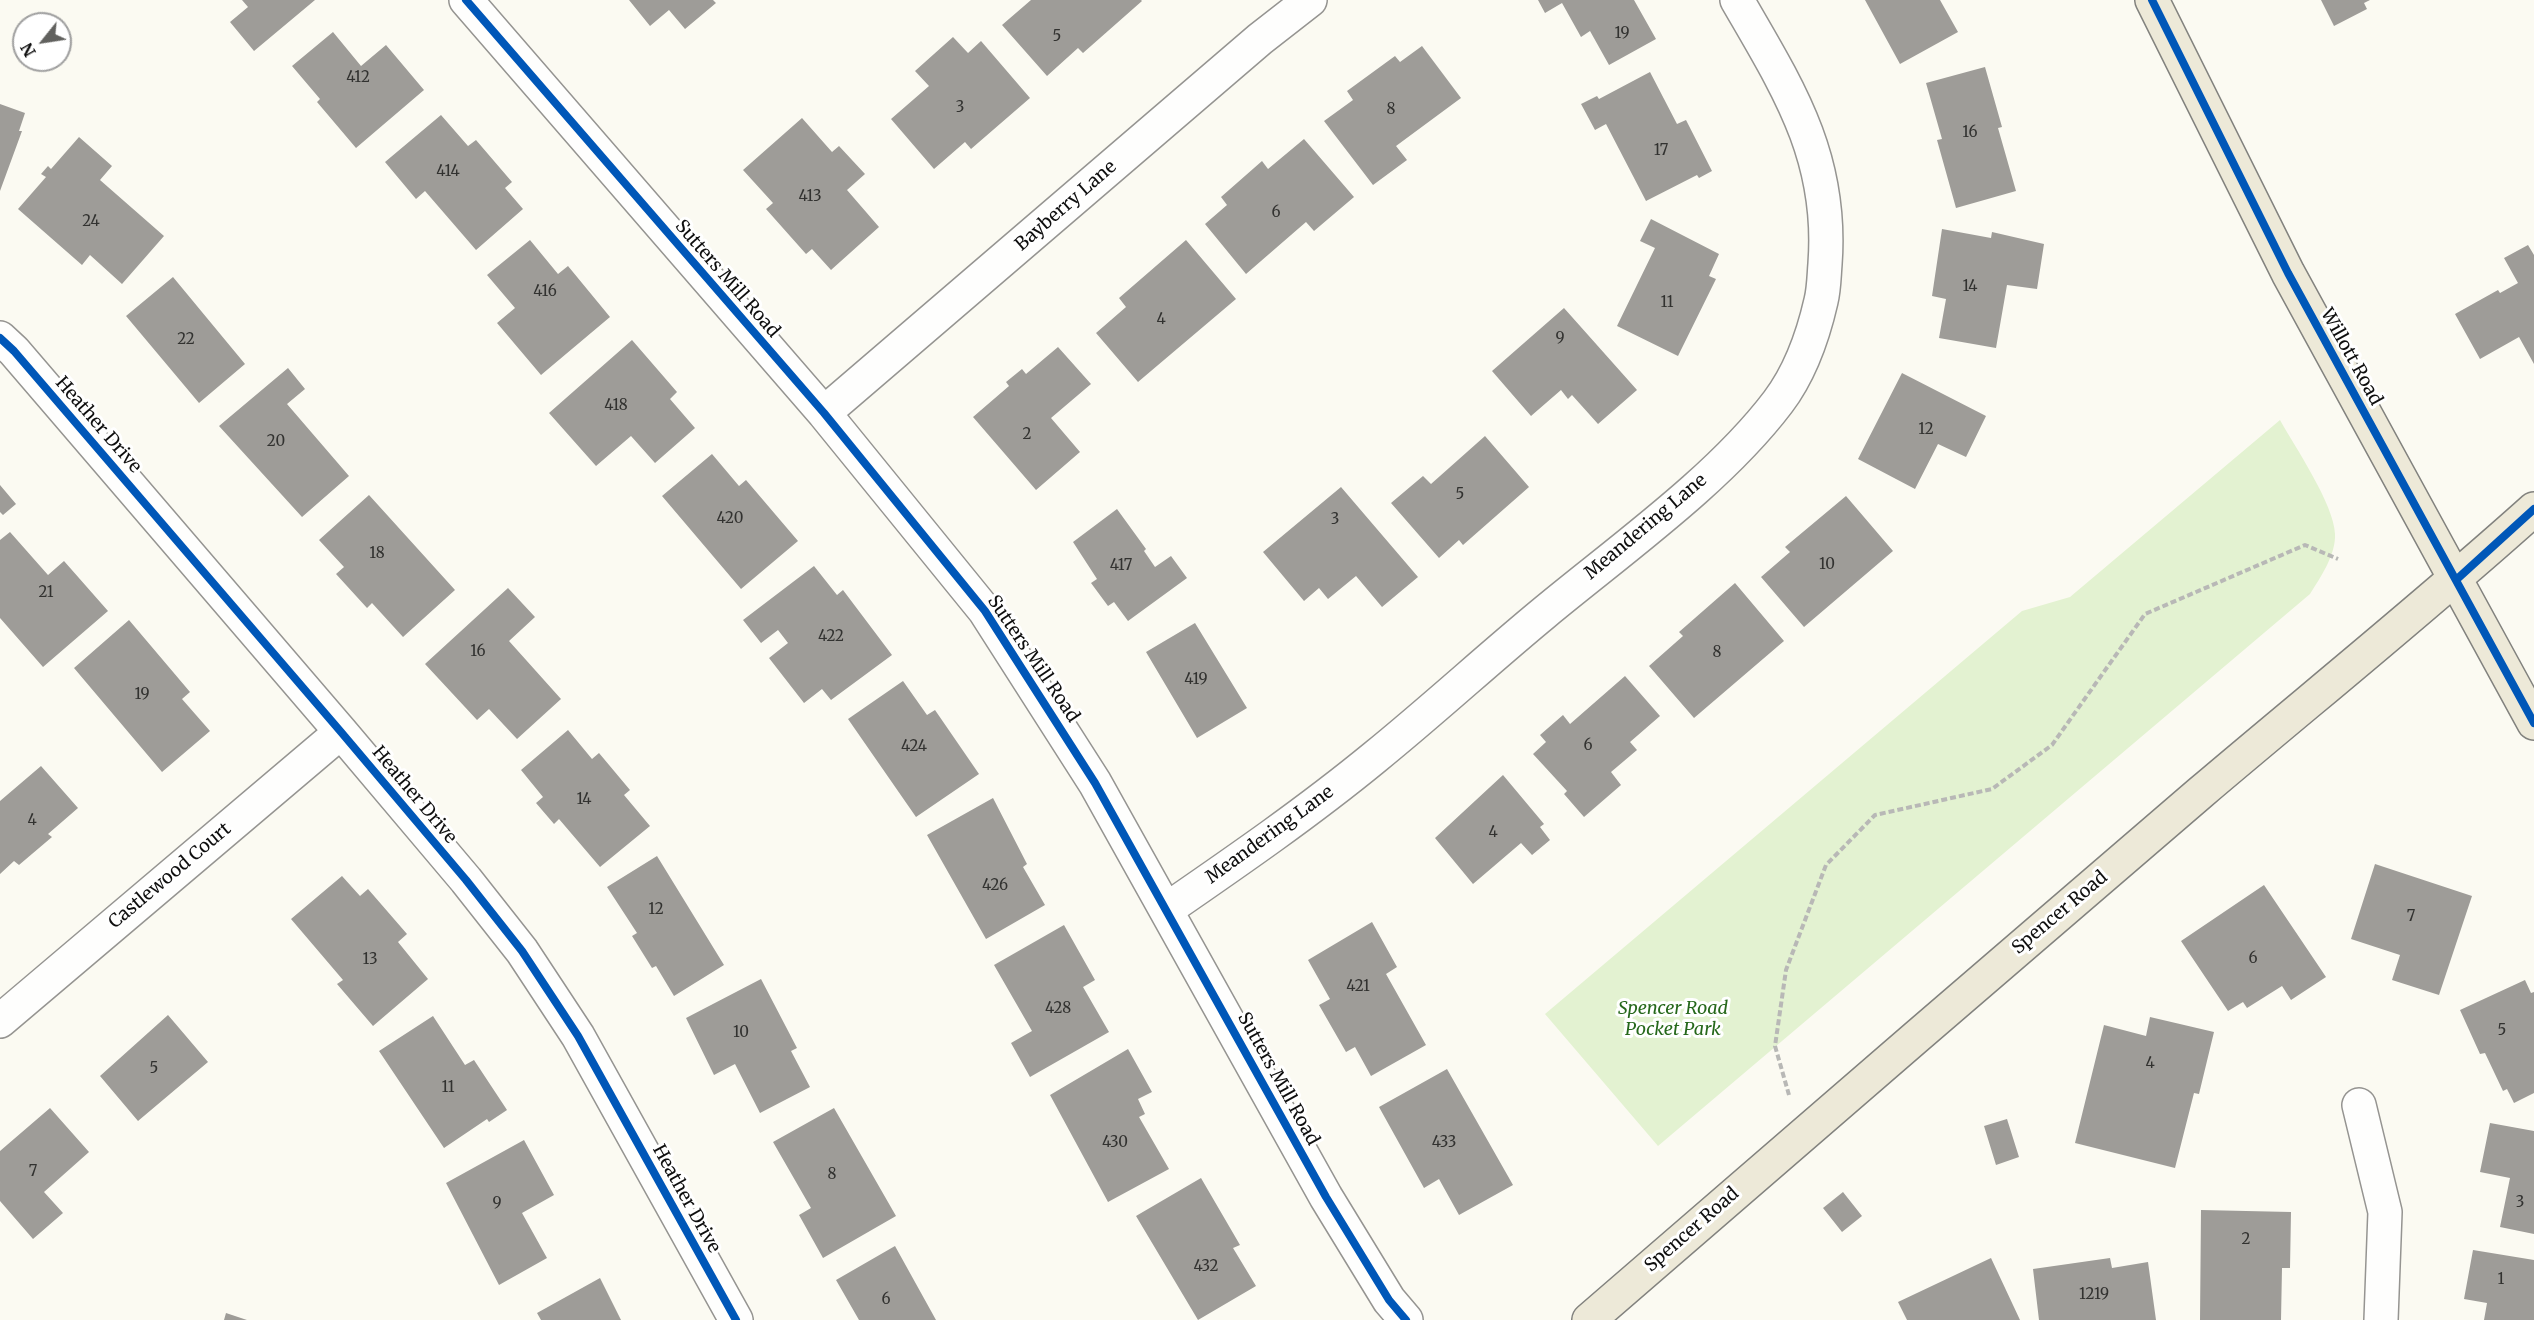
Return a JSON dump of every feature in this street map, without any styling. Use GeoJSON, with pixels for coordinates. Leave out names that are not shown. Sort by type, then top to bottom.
{"type":"FeatureCollection","features":[{"type":"Feature","properties":{"kind":"main road","name":"Willott Road"},"geometry":{"type":"LineString","coordinates":[[2152,0],[2288,273],[2534,723]]}},
{"type":"Feature","properties":{"kind":"main road","name":"Spencer Road"},"geometry":{"type":"LineString","coordinates":[[1589,1320],[2361,656],[2456,579],[2534,509]]}},
{"type":"Feature","properties":{"kind":"street","name":"Sutters Mill Road"},"geometry":{"type":"LineString","coordinates":[[466,0],[824,413],[985,611],[1095,783],[1326,1197],[1389,1300],[1406,1320]]}},
{"type":"Feature","properties":{"kind":"street","name":"Bayberry Lane"},"geometry":{"type":"LineString","coordinates":[[824,413],[1260,39],[1310,0]]}},
{"type":"Feature","properties":{"kind":"street","name":"Meandering Lane"},"geometry":{"type":"LineString","coordinates":[[1166,910],[1288,825],[1377,756],[1467,676],[1664,514],[1737,448],[1779,400],[1808,348],[1822,297],[1827,234],[1822,179],[1802,117],[1737,0]]}},
{"type":"Feature","properties":{"kind":"street","name":"Heather Drive"},"geometry":{"type":"LineString","coordinates":[[0,338],[14,351],[341,732],[466,880],[522,951],[578,1036],[736,1320]]}},
{"type":"Feature","properties":{"kind":"street","name":"Castlewood Court"},"geometry":{"type":"LineString","coordinates":[[0,1021],[341,732]]}},
{"type":"Feature","properties":{"kind":"street"},"geometry":{"type":"LineString","coordinates":[[2359,1105],[2385,1212],[2381,1320]]}},
{"type":"Feature","properties":{"kind":"path"},"geometry":{"type":"LineString","coordinates":[[1801,1136],[1775,1046],[1786,970],[1826,865],[1875,815],[1992,789],[2052,745],[2145,614],[2306,545],[2338,559]]}},
{"type":"Feature","properties":{"kind":"green space","name":"Spencer Road Pocket Park"},"geometry":{"type":"Polygon","coordinates":[[[2280,420],[2321,492],[2333,522],[2335,542],[2333,549],[2327,565],[2310,594],[1658,1146],[1545,1014],[2022,611],[2070,597],[2280,420]]]}},
{"type":"Feature","properties":{"kind":"building"},"geometry":{"type":"Polygon","coordinates":[[[242,0],[315,0],[254,51],[230,22],[248,7],[242,0]]]}},
{"type":"Feature","properties":{"kind":"building"},"geometry":{"type":"Polygon","coordinates":[[[629,0],[713,0],[716,3],[685,29],[669,10],[650,26],[629,0]]]}},
{"type":"Feature","properties":{"kind":"building"},"geometry":{"type":"Polygon","coordinates":[[[1031,0],[1142,1],[1083,53],[1078,48],[1047,76],[1002,25],[1031,0]]]}},
{"type":"Feature","properties":{"kind":"building"},"geometry":{"type":"Polygon","coordinates":[[[1538,0],[1634,0],[1656,39],[1609,65],[1590,31],[1581,37],[1562,3],[1545,13],[1538,0]]]}},
{"type":"Feature","properties":{"kind":"building"},"geometry":{"type":"Polygon","coordinates":[[[1865,0],[1940,0],[1958,32],[1900,64],[1865,0]]]}},
{"type":"Feature","properties":{"kind":"building"},"geometry":{"type":"Polygon","coordinates":[[[2321,0],[2370,0],[2364,3],[2367,9],[2334,26],[2321,0]]]}},
{"type":"Feature","properties":{"kind":"building"},"geometry":{"type":"Polygon","coordinates":[[[333,32],[361,66],[386,45],[424,90],[356,148],[317,102],[320,99],[292,66],[333,32]]]}},
{"type":"Feature","properties":{"kind":"building"},"geometry":{"type":"Polygon","coordinates":[[[953,37],[968,53],[981,41],[1030,98],[971,149],[965,142],[934,169],[891,119],[929,86],[915,71],[953,37]]]}},
{"type":"Feature","properties":{"kind":"building"},"geometry":{"type":"Polygon","coordinates":[[[1422,46],[1461,98],[1396,146],[1407,160],[1373,185],[1324,121],[1353,100],[1347,91],[1395,56],[1400,62],[1422,46]]]}},
{"type":"Feature","properties":{"kind":"building"},"geometry":{"type":"Polygon","coordinates":[[[1985,67],[2002,127],[1998,128],[2016,191],[1956,208],[1937,140],[1942,139],[1926,83],[1985,67]]]}},
{"type":"Feature","properties":{"kind":"building"},"geometry":{"type":"Polygon","coordinates":[[[1650,72],[1677,124],[1686,120],[1712,171],[1699,178],[1697,175],[1646,201],[1606,124],[1595,130],[1581,104],[1597,96],[1599,99],[1650,72]]]}},
{"type":"Feature","properties":{"kind":"building"},"geometry":{"type":"Polygon","coordinates":[[[0,104],[25,113],[19,131],[22,131],[0,191],[0,104]]]}},
{"type":"Feature","properties":{"kind":"building"},"geometry":{"type":"Polygon","coordinates":[[[441,115],[468,146],[476,140],[512,182],[505,188],[523,209],[476,250],[425,191],[416,199],[385,162],[441,115]]]}},
{"type":"Feature","properties":{"kind":"building"},"geometry":{"type":"Polygon","coordinates":[[[802,118],[832,152],[839,146],[865,174],[847,190],[879,227],[831,270],[812,249],[806,254],[766,209],[773,203],[743,170],[802,118]]]}},
{"type":"Feature","properties":{"kind":"building"},"geometry":{"type":"Polygon","coordinates":[[[79,137],[112,166],[100,180],[164,236],[122,284],[90,255],[82,265],[18,209],[46,177],[41,174],[48,166],[51,169],[79,137]]]}},
{"type":"Feature","properties":{"kind":"building"},"geometry":{"type":"Polygon","coordinates":[[[1304,139],[1354,197],[1314,231],[1306,222],[1246,274],[1205,224],[1227,205],[1221,197],[1262,161],[1268,169],[1304,139]]]}},
{"type":"Feature","properties":{"kind":"building"},"geometry":{"type":"Polygon","coordinates":[[[1651,219],[1719,254],[1709,276],[1716,279],[1678,356],[1617,326],[1655,248],[1640,241],[1651,219]]]}},
{"type":"Feature","properties":{"kind":"building"},"geometry":{"type":"Polygon","coordinates":[[[1942,229],[1991,238],[1992,232],[2044,244],[2037,289],[2007,285],[1996,348],[1939,338],[1946,299],[1932,296],[1942,229]]]}},
{"type":"Feature","properties":{"kind":"building"},"geometry":{"type":"Polygon","coordinates":[[[530,240],[558,274],[568,266],[610,317],[541,375],[497,323],[515,308],[487,275],[530,240]]]}},
{"type":"Feature","properties":{"kind":"building"},"geometry":{"type":"Polygon","coordinates":[[[1186,240],[1236,299],[1138,382],[1096,333],[1126,307],[1119,298],[1186,240]]]}},
{"type":"Feature","properties":{"kind":"building"},"geometry":{"type":"Polygon","coordinates":[[[2528,245],[2534,255],[2534,364],[2519,337],[2480,359],[2455,314],[2498,290],[2500,293],[2518,283],[2504,258],[2528,245]]]}},
{"type":"Feature","properties":{"kind":"building"},"geometry":{"type":"Polygon","coordinates":[[[173,277],[245,364],[199,403],[126,316],[173,277]]]}},
{"type":"Feature","properties":{"kind":"building"},"geometry":{"type":"Polygon","coordinates":[[[1564,308],[1637,390],[1598,424],[1572,395],[1568,399],[1561,390],[1531,416],[1492,371],[1564,308]]]}},
{"type":"Feature","properties":{"kind":"building"},"geometry":{"type":"Polygon","coordinates":[[[632,340],[677,392],[670,399],[695,428],[655,463],[631,436],[596,466],[549,413],[632,340]]]}},
{"type":"Feature","properties":{"kind":"building"},"geometry":{"type":"Polygon","coordinates":[[[1058,347],[1091,384],[1051,418],[1080,452],[1036,490],[973,417],[1009,386],[1006,382],[1022,369],[1026,374],[1058,347]]]}},
{"type":"Feature","properties":{"kind":"building"},"geometry":{"type":"Polygon","coordinates":[[[288,368],[305,389],[287,404],[349,476],[302,517],[219,426],[288,368]]]}},
{"type":"Feature","properties":{"kind":"building"},"geometry":{"type":"Polygon","coordinates":[[[1902,373],[1986,416],[1966,457],[1938,444],[1915,489],[1858,459],[1902,373]]]}},
{"type":"Feature","properties":{"kind":"building"},"geometry":{"type":"Polygon","coordinates":[[[1485,436],[1529,487],[1463,545],[1459,540],[1439,558],[1391,503],[1423,476],[1431,484],[1485,436]]]}},
{"type":"Feature","properties":{"kind":"building"},"geometry":{"type":"Polygon","coordinates":[[[712,454],[739,486],[746,480],[798,541],[741,589],[662,496],[712,454]]]}},
{"type":"Feature","properties":{"kind":"building"},"geometry":{"type":"Polygon","coordinates":[[[0,485],[16,504],[3,515],[0,512],[0,485]]]}},
{"type":"Feature","properties":{"kind":"building"},"geometry":{"type":"Polygon","coordinates":[[[1341,487],[1418,577],[1382,607],[1356,576],[1328,599],[1319,588],[1304,601],[1263,552],[1341,487]]]}},
{"type":"Feature","properties":{"kind":"building"},"geometry":{"type":"Polygon","coordinates":[[[369,495],[455,590],[403,637],[372,603],[367,608],[336,574],[344,567],[319,540],[369,495]]]}},
{"type":"Feature","properties":{"kind":"building"},"geometry":{"type":"Polygon","coordinates":[[[1846,496],[1893,551],[1804,627],[1761,577],[1790,552],[1785,547],[1846,496]]]}},
{"type":"Feature","properties":{"kind":"building"},"geometry":{"type":"Polygon","coordinates":[[[1117,509],[1146,549],[1144,551],[1155,567],[1171,556],[1187,578],[1128,621],[1114,602],[1108,606],[1091,583],[1097,579],[1073,542],[1117,509]]]}},
{"type":"Feature","properties":{"kind":"building"},"geometry":{"type":"Polygon","coordinates":[[[10,532],[48,575],[64,561],[108,611],[43,667],[0,618],[0,540],[10,532]]]}},
{"type":"Feature","properties":{"kind":"building"},"geometry":{"type":"Polygon","coordinates":[[[814,566],[837,595],[843,590],[892,655],[831,700],[822,689],[804,703],[769,658],[788,643],[778,630],[761,643],[743,620],[814,566]]]}},
{"type":"Feature","properties":{"kind":"building"},"geometry":{"type":"Polygon","coordinates":[[[1735,583],[1784,641],[1694,718],[1649,666],[1683,636],[1679,632],[1735,583]]]}},
{"type":"Feature","properties":{"kind":"building"},"geometry":{"type":"Polygon","coordinates":[[[508,588],[535,617],[509,641],[561,699],[517,739],[489,709],[477,720],[425,664],[508,588]]]}},
{"type":"Feature","properties":{"kind":"building"},"geometry":{"type":"Polygon","coordinates":[[[129,620],[190,692],[182,699],[210,731],[162,772],[74,668],[129,620]]]}},
{"type":"Feature","properties":{"kind":"building"},"geometry":{"type":"Polygon","coordinates":[[[1195,623],[1247,708],[1197,738],[1146,652],[1195,623]]]}},
{"type":"Feature","properties":{"kind":"building"},"geometry":{"type":"Polygon","coordinates":[[[1625,676],[1660,716],[1630,742],[1637,750],[1611,772],[1621,785],[1584,817],[1564,794],[1567,791],[1533,754],[1546,742],[1540,735],[1563,715],[1570,724],[1625,676]]]}},
{"type":"Feature","properties":{"kind":"building"},"geometry":{"type":"Polygon","coordinates":[[[903,681],[927,715],[935,710],[979,774],[916,817],[848,719],[903,681]]]}},
{"type":"Feature","properties":{"kind":"building"},"geometry":{"type":"Polygon","coordinates":[[[568,730],[592,759],[599,753],[630,790],[624,795],[650,826],[600,867],[559,819],[554,824],[536,803],[543,797],[521,770],[568,730]]]}},
{"type":"Feature","properties":{"kind":"building"},"geometry":{"type":"Polygon","coordinates":[[[41,766],[78,808],[48,834],[52,837],[19,865],[14,861],[0,874],[0,801],[41,766]]]}},
{"type":"Feature","properties":{"kind":"building"},"geometry":{"type":"Polygon","coordinates":[[[1503,775],[1544,824],[1540,827],[1550,840],[1532,855],[1521,843],[1473,884],[1435,838],[1503,775]]]}},
{"type":"Feature","properties":{"kind":"building"},"geometry":{"type":"Polygon","coordinates":[[[993,798],[1027,864],[1023,867],[1045,905],[986,939],[927,835],[993,798]]]}},
{"type":"Feature","properties":{"kind":"building"},"geometry":{"type":"Polygon","coordinates":[[[657,856],[724,965],[674,996],[656,966],[652,968],[632,936],[637,933],[607,887],[657,856]]]}},
{"type":"Feature","properties":{"kind":"building"},"geometry":{"type":"Polygon","coordinates":[[[2375,864],[2472,896],[2439,995],[2392,980],[2400,955],[2351,939],[2375,864]]]}},
{"type":"Feature","properties":{"kind":"building"},"geometry":{"type":"Polygon","coordinates":[[[342,876],[360,896],[368,889],[407,934],[398,942],[428,979],[373,1026],[337,984],[343,980],[291,919],[342,876]]]}},
{"type":"Feature","properties":{"kind":"building"},"geometry":{"type":"Polygon","coordinates":[[[2264,885],[2326,977],[2291,1000],[2282,986],[2247,1008],[2243,1002],[2228,1011],[2181,941],[2264,885]]]}},
{"type":"Feature","properties":{"kind":"building"},"geometry":{"type":"Polygon","coordinates":[[[1372,922],[1397,967],[1386,974],[1426,1045],[1371,1076],[1355,1047],[1346,1052],[1319,1005],[1330,999],[1308,960],[1372,922]]]}},
{"type":"Feature","properties":{"kind":"building"},"geometry":{"type":"Polygon","coordinates":[[[1064,925],[1095,980],[1083,987],[1109,1032],[1030,1077],[1011,1043],[1032,1031],[994,965],[1064,925]]]}},
{"type":"Feature","properties":{"kind":"building"},"geometry":{"type":"Polygon","coordinates":[[[761,979],[797,1048],[791,1051],[810,1087],[760,1113],[735,1064],[714,1075],[686,1018],[761,979]]]}},
{"type":"Feature","properties":{"kind":"building"},"geometry":{"type":"Polygon","coordinates":[[[2525,980],[2531,993],[2534,992],[2534,1093],[2514,1103],[2507,1089],[2503,1091],[2485,1053],[2480,1054],[2460,1010],[2525,980]]]}},
{"type":"Feature","properties":{"kind":"building"},"geometry":{"type":"Polygon","coordinates":[[[168,1015],[208,1062],[138,1121],[100,1076],[168,1015]]]}},
{"type":"Feature","properties":{"kind":"building"},"geometry":{"type":"Polygon","coordinates":[[[433,1016],[465,1065],[474,1060],[507,1110],[489,1122],[487,1119],[444,1148],[379,1051],[433,1016]]]}},
{"type":"Feature","properties":{"kind":"building"},"geometry":{"type":"Polygon","coordinates":[[[2150,1017],[2214,1032],[2199,1094],[2194,1093],[2175,1168],[2075,1143],[2104,1025],[2146,1036],[2150,1017]]]}},
{"type":"Feature","properties":{"kind":"building"},"geometry":{"type":"Polygon","coordinates":[[[1128,1049],[1152,1092],[1138,1099],[1145,1114],[1139,1117],[1169,1169],[1108,1202],[1050,1095],[1128,1049]]]}},
{"type":"Feature","properties":{"kind":"building"},"geometry":{"type":"Polygon","coordinates":[[[1447,1069],[1513,1185],[1459,1215],[1439,1179],[1424,1188],[1379,1107],[1447,1069]]]}},
{"type":"Feature","properties":{"kind":"building"},"geometry":{"type":"Polygon","coordinates":[[[50,1108],[89,1152],[44,1192],[63,1213],[33,1239],[0,1201],[0,1151],[50,1108]]]}},
{"type":"Feature","properties":{"kind":"building"},"geometry":{"type":"Polygon","coordinates":[[[834,1108],[896,1216],[823,1258],[799,1215],[811,1208],[773,1142],[834,1108]]]}},
{"type":"Feature","properties":{"kind":"building"},"geometry":{"type":"Polygon","coordinates":[[[2007,1119],[2019,1157],[1996,1165],[1984,1126],[2007,1119]]]}},
{"type":"Feature","properties":{"kind":"building"},"geometry":{"type":"Polygon","coordinates":[[[2490,1123],[2534,1131],[2534,1234],[2500,1227],[2510,1178],[2480,1172],[2490,1123]]]}},
{"type":"Feature","properties":{"kind":"building"},"geometry":{"type":"Polygon","coordinates":[[[524,1140],[554,1195],[522,1213],[547,1258],[499,1285],[446,1183],[524,1140]]]}},
{"type":"Feature","properties":{"kind":"building"},"geometry":{"type":"Polygon","coordinates":[[[1201,1178],[1240,1245],[1233,1248],[1256,1286],[1198,1320],[1136,1216],[1201,1178]]]}},
{"type":"Feature","properties":{"kind":"building"},"geometry":{"type":"Polygon","coordinates":[[[1843,1192],[1862,1216],[1842,1232],[1823,1208],[1843,1192]]]}},
{"type":"Feature","properties":{"kind":"building"},"geometry":{"type":"Polygon","coordinates":[[[2201,1210],[2291,1212],[2290,1268],[2282,1268],[2281,1320],[2200,1320],[2201,1210]]]}},
{"type":"Feature","properties":{"kind":"building"},"geometry":{"type":"Polygon","coordinates":[[[895,1246],[936,1320],[859,1320],[836,1280],[895,1246]]]}},
{"type":"Feature","properties":{"kind":"building"},"geometry":{"type":"Polygon","coordinates":[[[2473,1250],[2534,1260],[2534,1320],[2484,1320],[2487,1303],[2464,1299],[2473,1250]]]}},
{"type":"Feature","properties":{"kind":"building"},"geometry":{"type":"Polygon","coordinates":[[[1991,1258],[2020,1320],[1907,1320],[1898,1302],[1991,1258]]]}},
{"type":"Feature","properties":{"kind":"building"},"geometry":{"type":"Polygon","coordinates":[[[2110,1258],[2112,1268],[2148,1262],[2156,1320],[2039,1320],[2033,1269],[2110,1258]]]}},
{"type":"Feature","properties":{"kind":"building"},"geometry":{"type":"Polygon","coordinates":[[[600,1278],[621,1320],[541,1320],[537,1313],[600,1278]]]}},
{"type":"Feature","properties":{"kind":"building"},"geometry":{"type":"Polygon","coordinates":[[[226,1313],[247,1320],[224,1320],[226,1313]]]}},
{"type":"Feature","properties":{"kind":"cycle path"},"geometry":{"type":"LineString","coordinates":[[466,0],[824,413],[985,611],[1095,783],[1326,1197],[1389,1300],[1406,1320]]}},
{"type":"Feature","properties":{"kind":"cycle path"},"geometry":{"type":"LineString","coordinates":[[2152,0],[2288,273],[2534,723]]}},
{"type":"Feature","properties":{"kind":"cycle path"},"geometry":{"type":"LineString","coordinates":[[0,338],[14,351],[341,732],[466,880],[522,951],[578,1036],[736,1320]]}},
{"type":"Feature","properties":{"kind":"cycle path"},"geometry":{"type":"LineString","coordinates":[[2456,580],[2534,509]]}}]}
